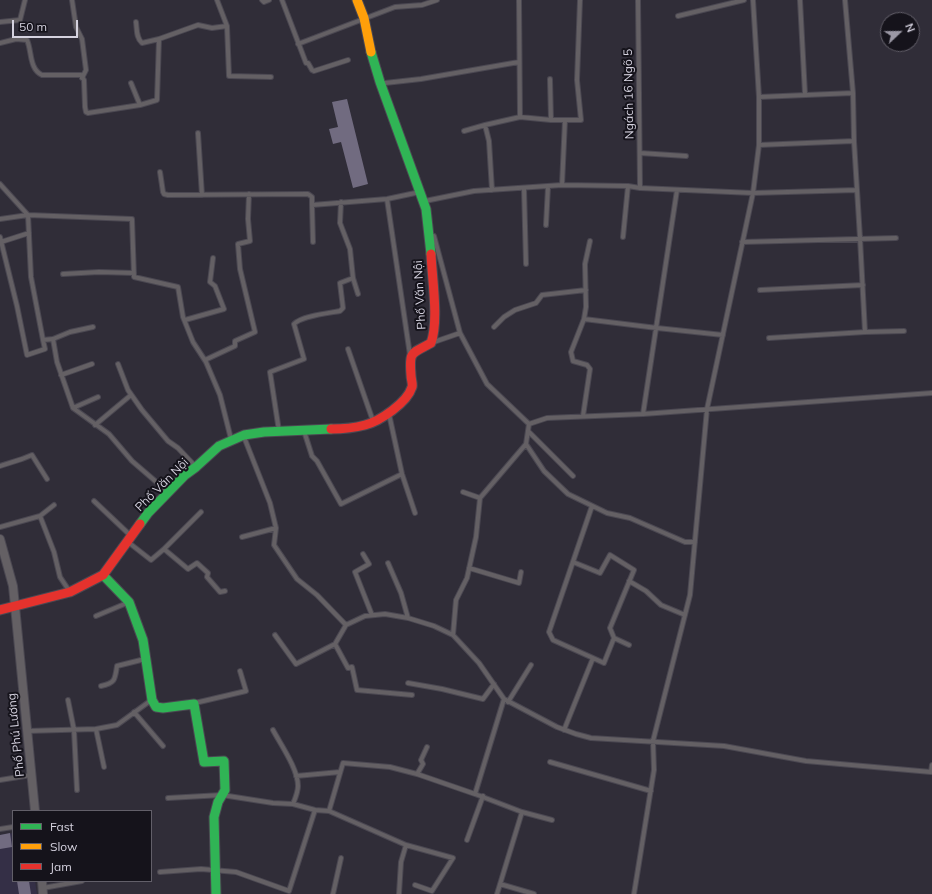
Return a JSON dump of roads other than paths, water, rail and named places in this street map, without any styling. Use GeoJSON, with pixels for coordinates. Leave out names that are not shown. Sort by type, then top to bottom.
{"type":"FeatureCollection","features":[{"type":"Feature","properties":{"kind":"street","name":"Phố Văn Nội"},"geometry":{"type":"LineString","coordinates":[[103,575],[148,513],[185,475],[219,446],[244,435],[264,432],[343,429],[366,425],[389,413],[403,403],[412,387],[410,359],[414,352],[431,343],[434,335],[435,321],[429,231],[425,205],[380,82],[370,48],[364,18],[357,0]]}},
{"type":"Feature","properties":{"kind":"street","name":"Phố Phú Lương"},"geometry":{"type":"LineString","coordinates":[[0,539],[13,586],[35,810]]}},
{"type":"Feature","properties":{"kind":"street"},"geometry":{"type":"LineString","coordinates":[[0,610],[70,592],[103,575],[129,602],[143,640],[152,700],[156,707],[163,708],[194,704],[204,762],[224,761],[226,790],[222,795],[214,817],[216,894]]}},
{"type":"Feature","properties":{"kind":"lane"},"geometry":{"type":"LineString","coordinates":[[0,22],[20,20],[25,0]]}},
{"type":"Feature","properties":{"kind":"lane"},"geometry":{"type":"LineString","coordinates":[[72,0],[76,27],[82,39],[86,70],[82,78],[85,107],[86,112],[88,113],[140,105],[157,100],[159,39]]}},
{"type":"Feature","properties":{"kind":"lane"},"geometry":{"type":"LineString","coordinates":[[217,0],[227,26],[229,76],[271,77]]}},
{"type":"Feature","properties":{"kind":"lane"},"geometry":{"type":"LineString","coordinates":[[262,0],[264,2],[269,0]]}},
{"type":"Feature","properties":{"kind":"lane"},"geometry":{"type":"LineString","coordinates":[[282,0],[306,63],[308,63],[313,71],[348,60]]}},
{"type":"Feature","properties":{"kind":"lane"},"geometry":{"type":"LineString","coordinates":[[298,44],[395,7],[422,5],[437,0]]}},
{"type":"Feature","properties":{"kind":"lane"},"geometry":{"type":"LineString","coordinates":[[519,0],[520,117]]}},
{"type":"Feature","properties":{"kind":"lane"},"geometry":{"type":"LineString","coordinates":[[464,131],[520,117],[551,120],[581,120],[577,80],[580,0]]}},
{"type":"Feature","properties":{"kind":"lane","name":"Ngách 16 Ngõ 5"},"geometry":{"type":"LineString","coordinates":[[638,0],[640,188]]}},
{"type":"Feature","properties":{"kind":"lane"},"geometry":{"type":"LineString","coordinates":[[678,16],[744,0]]}},
{"type":"Feature","properties":{"kind":"lane"},"geometry":{"type":"LineString","coordinates":[[634,894],[654,770],[653,741],[690,595],[707,408],[753,193],[759,145],[753,0]]}},
{"type":"Feature","properties":{"kind":"lane"},"geometry":{"type":"LineString","coordinates":[[800,0],[805,94]]}},
{"type":"Feature","properties":{"kind":"lane"},"geometry":{"type":"LineString","coordinates":[[846,0],[853,93],[854,141],[865,332]]}},
{"type":"Feature","properties":{"kind":"lane"},"geometry":{"type":"LineString","coordinates":[[136,22],[138,36],[140,42],[142,43],[159,39],[198,25],[212,28],[227,26]]}},
{"type":"Feature","properties":{"kind":"lane"},"geometry":{"type":"LineString","coordinates":[[0,43],[16,39],[27,40],[34,68],[38,73],[42,75],[79,75],[82,78]]}},
{"type":"Feature","properties":{"kind":"lane"},"geometry":{"type":"LineString","coordinates":[[385,83],[421,79],[519,62]]}},
{"type":"Feature","properties":{"kind":"lane"},"geometry":{"type":"LineString","coordinates":[[550,79],[551,120]]}},
{"type":"Feature","properties":{"kind":"lane"},"geometry":{"type":"LineString","coordinates":[[131,83],[140,105]]}},
{"type":"Feature","properties":{"kind":"lane"},"geometry":{"type":"LineString","coordinates":[[758,97],[853,93]]}},
{"type":"Feature","properties":{"kind":"lane"},"geometry":{"type":"LineString","coordinates":[[562,185],[565,120]]}},
{"type":"Feature","properties":{"kind":"lane"},"geometry":{"type":"LineString","coordinates":[[485,125],[489,141],[492,190]]}},
{"type":"Feature","properties":{"kind":"lane"},"geometry":{"type":"LineString","coordinates":[[198,133],[202,195]]}},
{"type":"Feature","properties":{"kind":"lane"},"geometry":{"type":"LineString","coordinates":[[759,145],[854,141]]}},
{"type":"Feature","properties":{"kind":"lane"},"geometry":{"type":"LineString","coordinates":[[640,152],[686,156]]}},
{"type":"Feature","properties":{"kind":"lane"},"geometry":{"type":"LineString","coordinates":[[160,172],[164,194],[308,194],[312,197],[313,242]]}},
{"type":"Feature","properties":{"kind":"lane"},"geometry":{"type":"LineString","coordinates":[[0,184],[28,215],[29,233],[31,277],[45,350],[26,355],[17,306],[1,239],[29,233]]}},
{"type":"Feature","properties":{"kind":"lane"},"geometry":{"type":"LineString","coordinates":[[529,424],[486,384],[460,333],[425,205],[474,191],[562,185],[628,186],[640,188],[753,193],[857,190]]}},
{"type":"Feature","properties":{"kind":"lane"},"geometry":{"type":"LineString","coordinates":[[623,237],[628,186]]}},
{"type":"Feature","properties":{"kind":"lane"},"geometry":{"type":"LineString","coordinates":[[546,226],[548,187]]}},
{"type":"Feature","properties":{"kind":"lane"},"geometry":{"type":"LineString","coordinates":[[524,188],[526,264]]}},
{"type":"Feature","properties":{"kind":"lane"},"geometry":{"type":"LineString","coordinates":[[644,414],[677,190]]}},
{"type":"Feature","properties":{"kind":"lane"},"geometry":{"type":"LineString","coordinates":[[312,205],[388,199],[420,192]]}},
{"type":"Feature","properties":{"kind":"lane"},"geometry":{"type":"LineString","coordinates":[[205,360],[235,346],[235,341],[256,332],[240,269],[238,244],[250,241],[248,219],[249,194]]}},
{"type":"Feature","properties":{"kind":"lane"},"geometry":{"type":"LineString","coordinates":[[388,199],[410,359]]}},
{"type":"Feature","properties":{"kind":"lane"},"geometry":{"type":"LineString","coordinates":[[341,202],[340,223],[350,249],[358,294]]}},
{"type":"Feature","properties":{"kind":"lane"},"geometry":{"type":"LineString","coordinates":[[0,219],[28,215],[132,219],[134,277],[178,287],[183,317],[193,342],[205,360],[220,395],[232,440]]}},
{"type":"Feature","properties":{"kind":"lane"},"geometry":{"type":"LineString","coordinates":[[742,242],[896,238]]}},
{"type":"Feature","properties":{"kind":"lane"},"geometry":{"type":"LineString","coordinates":[[583,416],[590,369],[587,365],[573,361],[571,352],[584,319],[586,307],[585,264],[590,241]]}},
{"type":"Feature","properties":{"kind":"lane"},"geometry":{"type":"LineString","coordinates":[[185,320],[224,309],[215,286],[210,282],[213,258]]}},
{"type":"Feature","properties":{"kind":"lane"},"geometry":{"type":"LineString","coordinates":[[62,274],[134,272]]}},
{"type":"Feature","properties":{"kind":"lane"},"geometry":{"type":"LineString","coordinates":[[279,431],[270,372],[304,359],[294,324],[309,317],[340,311],[343,308],[340,283],[354,278]]}},
{"type":"Feature","properties":{"kind":"lane"},"geometry":{"type":"LineString","coordinates":[[760,290],[863,285]]}},
{"type":"Feature","properties":{"kind":"lane"},"geometry":{"type":"LineString","coordinates":[[494,327],[504,317],[515,310],[536,303],[542,295],[557,292],[586,290]]}},
{"type":"Feature","properties":{"kind":"lane"},"geometry":{"type":"LineString","coordinates":[[584,319],[723,335]]}},
{"type":"Feature","properties":{"kind":"lane"},"geometry":{"type":"LineString","coordinates":[[43,340],[52,339],[70,332],[93,327]]}},
{"type":"Feature","properties":{"kind":"lane"},"geometry":{"type":"LineString","coordinates":[[769,338],[904,331]]}},
{"type":"Feature","properties":{"kind":"lane"},"geometry":{"type":"LineString","coordinates":[[431,343],[460,333]]}},
{"type":"Feature","properties":{"kind":"lane"},"geometry":{"type":"LineString","coordinates":[[52,339],[57,362],[73,408],[109,434],[132,461],[168,492]]}},
{"type":"Feature","properties":{"kind":"lane"},"geometry":{"type":"LineString","coordinates":[[348,349],[373,421]]}},
{"type":"Feature","properties":{"kind":"lane"},"geometry":{"type":"LineString","coordinates":[[61,375],[92,364]]}},
{"type":"Feature","properties":{"kind":"lane"},"geometry":{"type":"LineString","coordinates":[[118,364],[128,390],[168,441],[178,448],[196,467]]}},
{"type":"Feature","properties":{"kind":"lane"},"geometry":{"type":"LineString","coordinates":[[529,424],[547,418],[644,414],[707,408],[932,393]]}},
{"type":"Feature","properties":{"kind":"lane"},"geometry":{"type":"LineString","coordinates":[[96,424],[132,395]]}},
{"type":"Feature","properties":{"kind":"lane"},"geometry":{"type":"LineString","coordinates":[[73,408],[98,397]]}},
{"type":"Feature","properties":{"kind":"lane"},"geometry":{"type":"LineString","coordinates":[[389,413],[402,474],[415,514]]}},
{"type":"Feature","properties":{"kind":"lane"},"geometry":{"type":"LineString","coordinates":[[453,635],[456,600],[467,578],[476,537],[480,498],[526,444],[529,424]]}},
{"type":"Feature","properties":{"kind":"lane"},"geometry":{"type":"LineString","coordinates":[[303,431],[312,456],[317,461],[341,504],[402,474]]}},
{"type":"Feature","properties":{"kind":"lane"},"geometry":{"type":"LineString","coordinates":[[528,431],[573,476]]}},
{"type":"Feature","properties":{"kind":"lane"},"geometry":{"type":"LineString","coordinates":[[244,435],[270,503],[276,528],[274,545],[297,579],[317,595],[346,625]]}},
{"type":"Feature","properties":{"kind":"lane"},"geometry":{"type":"LineString","coordinates":[[526,444],[544,472],[568,494],[607,513],[630,518],[685,542],[695,542]]}},
{"type":"Feature","properties":{"kind":"lane"},"geometry":{"type":"LineString","coordinates":[[0,466],[22,460],[32,455],[47,479]]}},
{"type":"Feature","properties":{"kind":"lane"},"geometry":{"type":"LineString","coordinates":[[463,492],[480,498]]}},
{"type":"Feature","properties":{"kind":"lane"},"geometry":{"type":"LineString","coordinates":[[94,501],[129,539],[151,560],[201,512]]}},
{"type":"Feature","properties":{"kind":"lane"},"geometry":{"type":"LineString","coordinates":[[0,527],[40,516],[54,505]]}},
{"type":"Feature","properties":{"kind":"lane"},"geometry":{"type":"LineString","coordinates":[[592,506],[549,632],[552,640],[604,663],[614,638]]}},
{"type":"Feature","properties":{"kind":"lane"},"geometry":{"type":"LineString","coordinates":[[40,516],[54,552],[60,577],[70,592]]}},
{"type":"Feature","properties":{"kind":"lane"},"geometry":{"type":"LineString","coordinates":[[242,537],[276,528]]}},
{"type":"Feature","properties":{"kind":"lane"},"geometry":{"type":"LineString","coordinates":[[164,549],[188,569],[197,563],[208,573],[207,577],[220,592],[224,591]]}},
{"type":"Feature","properties":{"kind":"lane"},"geometry":{"type":"LineString","coordinates":[[363,554],[369,564],[355,572],[372,615]]}},
{"type":"Feature","properties":{"kind":"lane"},"geometry":{"type":"LineString","coordinates":[[573,562],[600,573],[610,555],[634,570],[610,628],[614,638],[629,645]]}},
{"type":"Feature","properties":{"kind":"lane"},"geometry":{"type":"LineString","coordinates":[[388,563],[401,593],[408,618]]}},
{"type":"Feature","properties":{"kind":"lane"},"geometry":{"type":"LineString","coordinates":[[469,568],[519,583],[521,572]]}},
{"type":"Feature","properties":{"kind":"lane"},"geometry":{"type":"LineString","coordinates":[[629,581],[646,591],[661,605],[685,615]]}},
{"type":"Feature","properties":{"kind":"lane"},"geometry":{"type":"LineString","coordinates":[[96,616],[129,602]]}},
{"type":"Feature","properties":{"kind":"lane"},"geometry":{"type":"LineString","coordinates":[[275,635],[296,664],[335,644],[346,625],[365,616],[385,614],[408,618],[434,626],[453,635],[479,663],[504,699],[508,702],[557,727],[591,738],[724,746],[814,762],[931,772],[932,765]]}},
{"type":"Feature","properties":{"kind":"lane"},"geometry":{"type":"LineString","coordinates":[[335,644],[348,668],[352,667],[357,690],[412,695]]}},
{"type":"Feature","properties":{"kind":"lane"},"geometry":{"type":"LineString","coordinates":[[564,730],[593,658]]}},
{"type":"Feature","properties":{"kind":"lane"},"geometry":{"type":"LineString","coordinates":[[101,686],[110,684],[115,679],[117,666],[146,659]]}},
{"type":"Feature","properties":{"kind":"lane"},"geometry":{"type":"LineString","coordinates":[[508,702],[531,665]]}},
{"type":"Feature","properties":{"kind":"lane"},"geometry":{"type":"LineString","coordinates":[[194,704],[246,691],[240,670]]}},
{"type":"Feature","properties":{"kind":"lane"},"geometry":{"type":"LineString","coordinates":[[408,683],[442,688],[483,699],[494,684]]}},
{"type":"Feature","properties":{"kind":"lane"},"geometry":{"type":"LineString","coordinates":[[475,794],[504,699]]}},
{"type":"Feature","properties":{"kind":"lane"},"geometry":{"type":"LineString","coordinates":[[68,700],[74,730],[77,790]]}},
{"type":"Feature","properties":{"kind":"lane"},"geometry":{"type":"LineString","coordinates":[[27,731],[96,729],[117,725],[152,700]]}},
{"type":"Feature","properties":{"kind":"lane"},"geometry":{"type":"LineString","coordinates":[[134,712],[163,746]]}},
{"type":"Feature","properties":{"kind":"lane"},"geometry":{"type":"LineString","coordinates":[[96,729],[104,767]]}},
{"type":"Feature","properties":{"kind":"lane"},"geometry":{"type":"LineString","coordinates":[[273,730],[292,763],[296,776],[298,786],[293,804]]}},
{"type":"Feature","properties":{"kind":"lane"},"geometry":{"type":"LineString","coordinates":[[417,774],[423,764],[421,760],[427,747]]}},
{"type":"Feature","properties":{"kind":"lane"},"geometry":{"type":"LineString","coordinates":[[550,762],[651,791]]}},
{"type":"Feature","properties":{"kind":"lane"},"geometry":{"type":"LineString","coordinates":[[329,811],[343,763],[390,767],[417,774],[483,796],[522,812],[552,820]]}},
{"type":"Feature","properties":{"kind":"lane"},"geometry":{"type":"LineString","coordinates":[[296,776],[340,772]]}},
{"type":"Feature","properties":{"kind":"lane"},"geometry":{"type":"LineString","coordinates":[[0,780],[32,775]]}},
{"type":"Feature","properties":{"kind":"lane"},"geometry":{"type":"LineString","coordinates":[[168,798],[222,795],[273,803],[293,804],[315,810],[329,811],[406,844],[453,858],[432,891],[415,885]]}},
{"type":"Feature","properties":{"kind":"lane"},"geometry":{"type":"LineString","coordinates":[[467,840],[483,796]]}},
{"type":"Feature","properties":{"kind":"lane"},"geometry":{"type":"LineString","coordinates":[[160,872],[201,869],[236,872],[289,891],[315,810]]}},
{"type":"Feature","properties":{"kind":"lane"},"geometry":{"type":"LineString","coordinates":[[497,894],[522,812]]}},
{"type":"Feature","properties":{"kind":"lane"},"geometry":{"type":"LineString","coordinates":[[0,829],[12,827]]}},
{"type":"Feature","properties":{"kind":"lane"},"geometry":{"type":"LineString","coordinates":[[399,894],[401,862],[406,844]]}},
{"type":"Feature","properties":{"kind":"lane"},"geometry":{"type":"LineString","coordinates":[[334,894],[341,858]]}},
{"type":"Feature","properties":{"kind":"lane"},"geometry":{"type":"LineString","coordinates":[[43,888],[76,882]]}},
{"type":"Feature","properties":{"kind":"lane"},"geometry":{"type":"LineString","coordinates":[[500,884],[534,894]]}}]}
